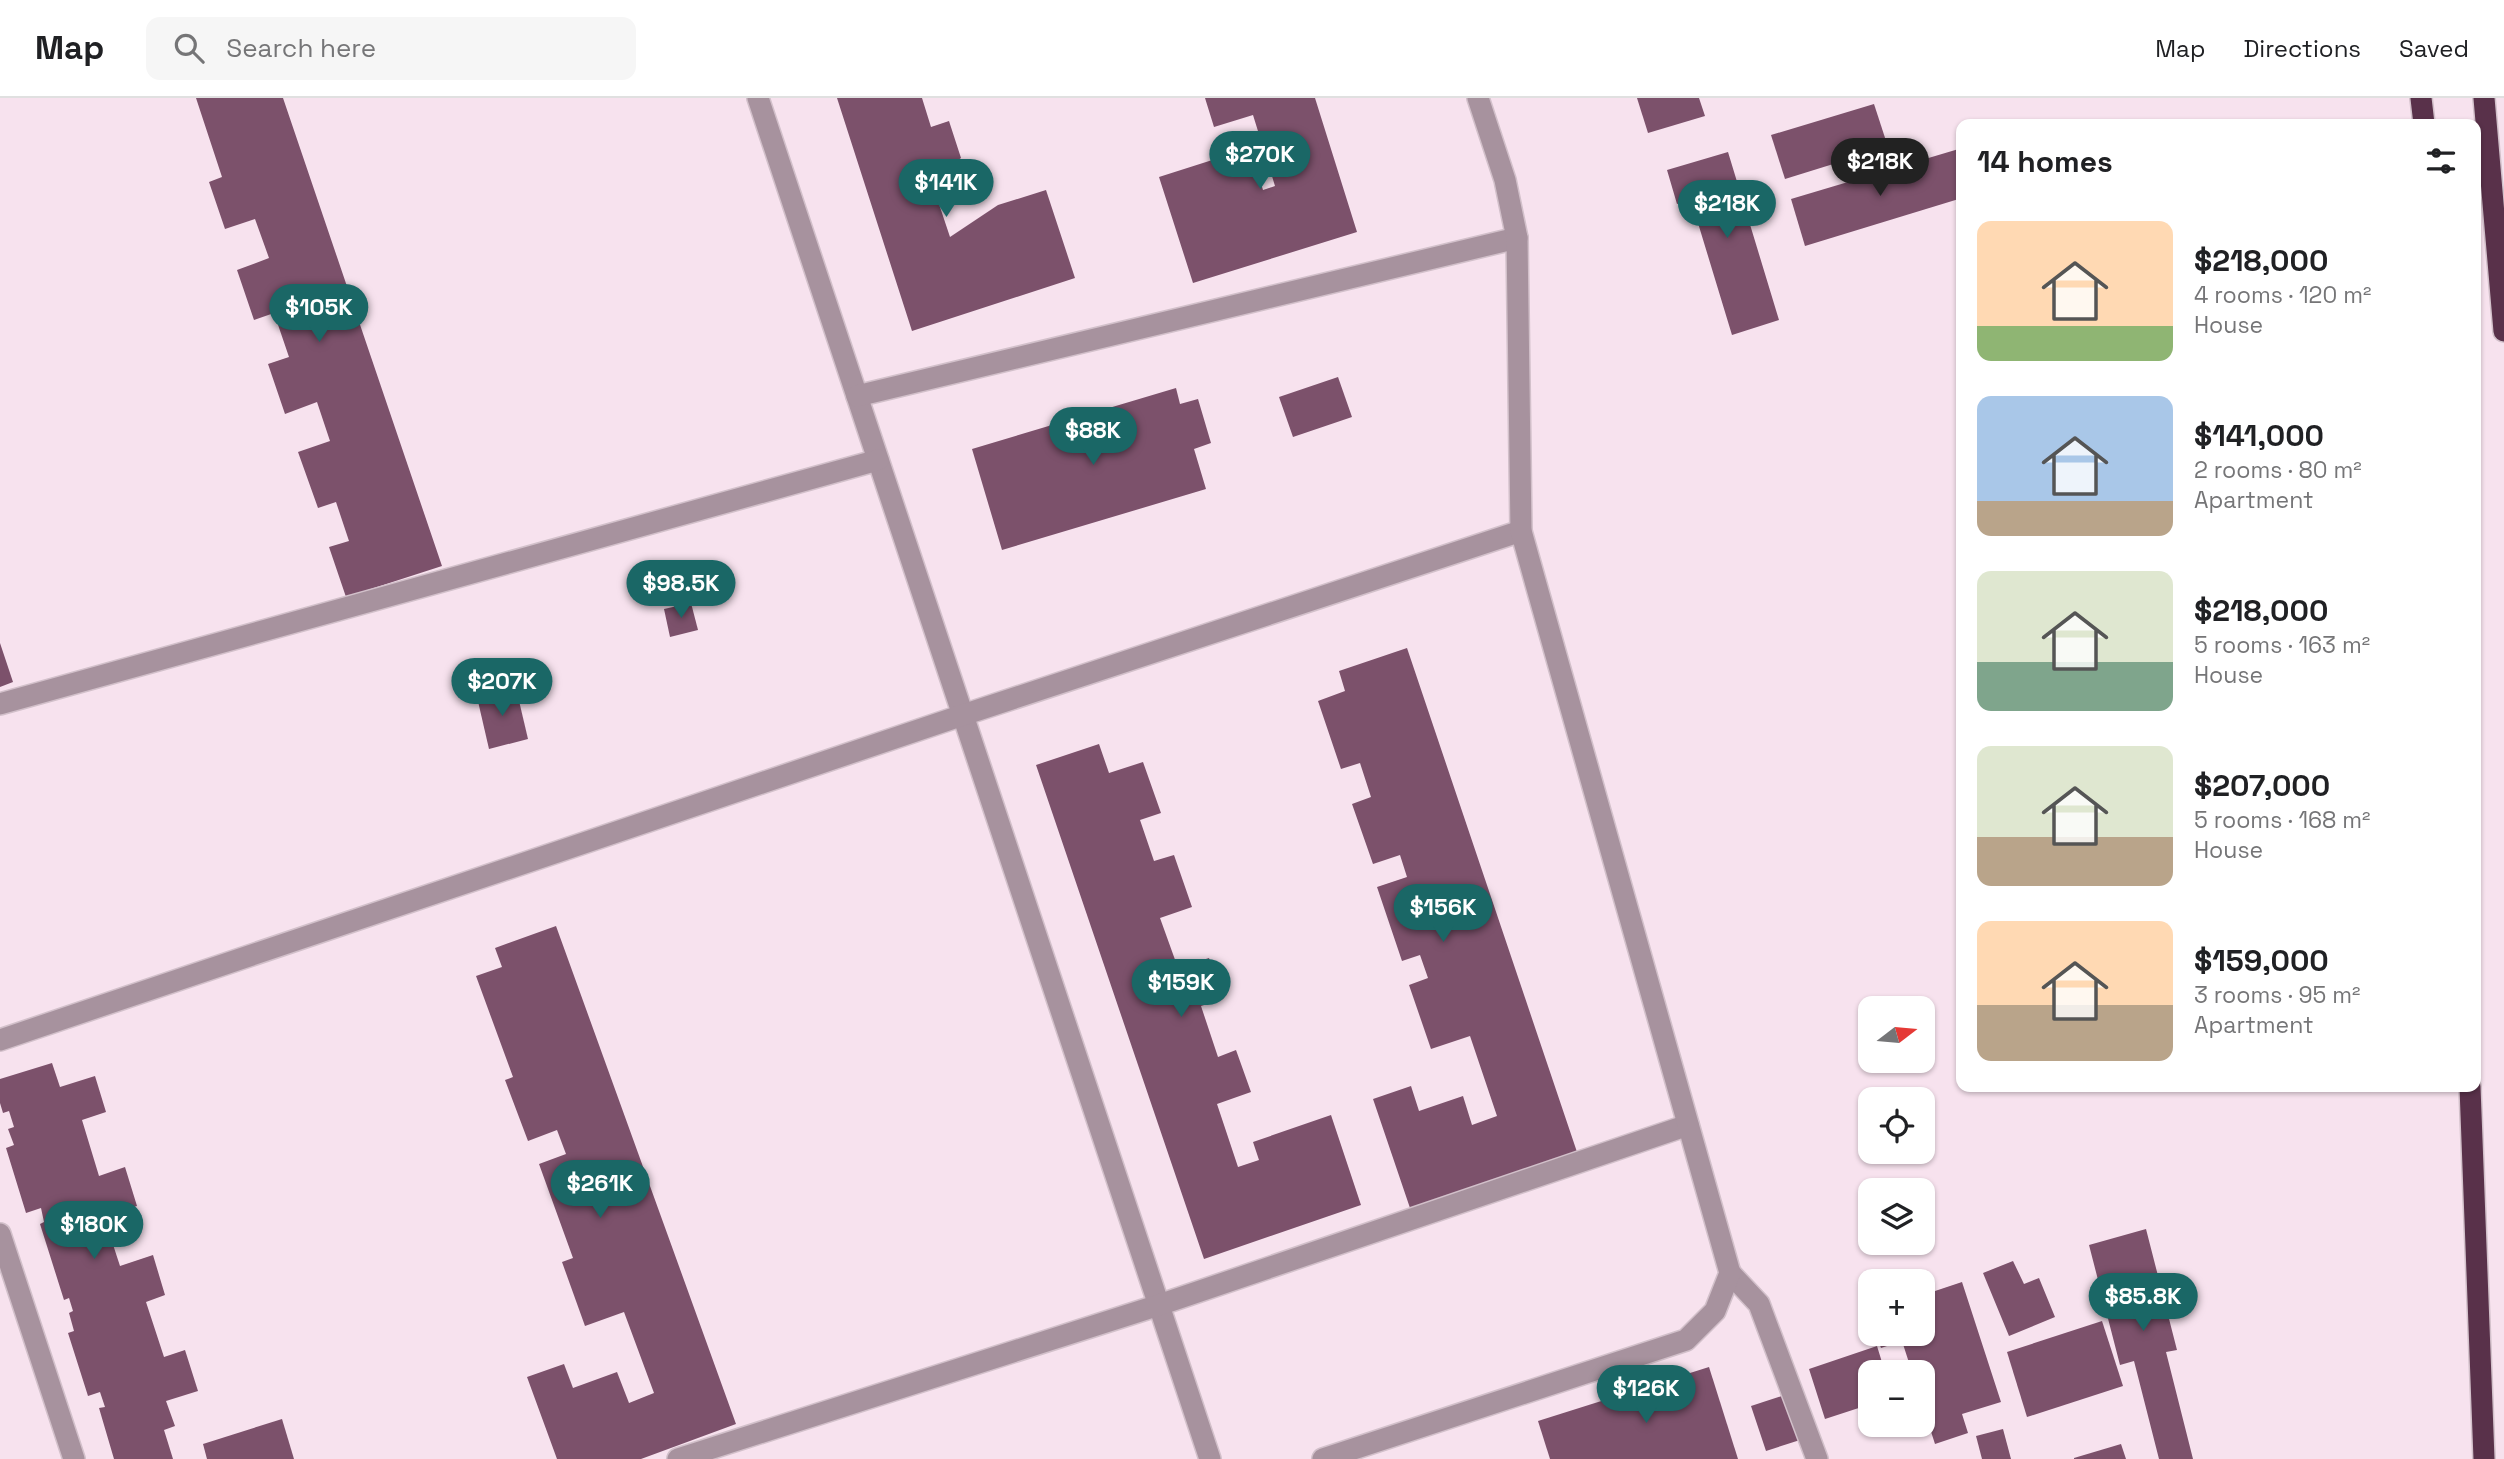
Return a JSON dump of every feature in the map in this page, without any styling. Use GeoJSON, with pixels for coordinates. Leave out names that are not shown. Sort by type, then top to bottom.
{"type":"FeatureCollection","features":[{"type":"Feature","properties":{"kind":"highway"},"geometry":{"type":"LineString","coordinates":[[2421,98],[2423,119]]}},
{"type":"Feature","properties":{"kind":"highway"},"geometry":{"type":"LineString","coordinates":[[2484,98],[2504,331]]}},
{"type":"Feature","properties":{"kind":"highway"},"geometry":{"type":"LineString","coordinates":[[2470,1092],[2484,1459]]}},
{"type":"Feature","properties":{"kind":"street"},"geometry":{"type":"LineString","coordinates":[[758,98],[1210,1459]]}},
{"type":"Feature","properties":{"kind":"street"},"geometry":{"type":"LineString","coordinates":[[1478,98],[1505,180],[1517,238],[1521,531],[1730,1273],[1759,1304],[1817,1459]]}},
{"type":"Feature","properties":{"kind":"street"},"geometry":{"type":"LineString","coordinates":[[857,396],[1517,238]]}},
{"type":"Feature","properties":{"kind":"street"},"geometry":{"type":"LineString","coordinates":[[0,704],[878,460]]}},
{"type":"Feature","properties":{"kind":"street"},"geometry":{"type":"LineString","coordinates":[[0,1040],[962,715],[1521,531]]}},
{"type":"Feature","properties":{"kind":"street"},"geometry":{"type":"LineString","coordinates":[[678,1459],[1159,1305],[1688,1125]]}},
{"type":"Feature","properties":{"kind":"street"},"geometry":{"type":"LineString","coordinates":[[0,1234],[74,1459]]}},
{"type":"Feature","properties":{"kind":"street"},"geometry":{"type":"LineString","coordinates":[[1323,1459],[1686,1340],[1715,1311],[1730,1273]]}},
{"type":"Feature","properties":{"kind":"building"},"geometry":{"type":"Polygon","coordinates":[[[196,98],[283,98],[442,566],[346,597],[329,547],[349,541],[336,502],[318,508],[298,452],[330,441],[317,402],[285,414],[268,364],[289,357],[274,313],[254,320],[237,270],[269,258],[255,219],[225,229],[209,182],[222,177],[196,98]]]}},
{"type":"Feature","properties":{"kind":"building"},"geometry":{"type":"Polygon","coordinates":[[[837,98],[922,98],[931,127],[949,121],[961,158],[931,180],[950,237],[998,205],[1046,190],[1075,278],[912,331],[837,98]]]}},
{"type":"Feature","properties":{"kind":"building"},"geometry":{"type":"Polygon","coordinates":[[[1205,98],[1315,98],[1357,232],[1193,283],[1159,177],[1250,148],[1263,190],[1275,186],[1253,115],[1214,127],[1205,98]]]}},
{"type":"Feature","properties":{"kind":"building"},"geometry":{"type":"Polygon","coordinates":[[[1637,98],[1699,98],[1705,116],[1648,133],[1637,98]]]}},
{"type":"Feature","properties":{"kind":"building"},"geometry":{"type":"Polygon","coordinates":[[[1874,104],[1888,147],[1785,179],[1771,135],[1874,104]]]}},
{"type":"Feature","properties":{"kind":"building"},"geometry":{"type":"Polygon","coordinates":[[[1956,150],[1956,200],[1805,246],[1791,199],[1956,150]]]}},
{"type":"Feature","properties":{"kind":"building"},"geometry":{"type":"Polygon","coordinates":[[[1728,152],[1779,320],[1732,335],[1691,200],[1677,204],[1667,170],[1728,152]]]}},
{"type":"Feature","properties":{"kind":"building"},"geometry":{"type":"Polygon","coordinates":[[[1338,377],[1352,417],[1293,437],[1279,397],[1338,377]]]}},
{"type":"Feature","properties":{"kind":"building"},"geometry":{"type":"Polygon","coordinates":[[[1176,388],[1180,404],[1198,399],[1211,443],[1194,449],[1206,489],[1002,550],[972,449],[1176,388]]]}},
{"type":"Feature","properties":{"kind":"building"},"geometry":{"type":"Polygon","coordinates":[[[691,603],[698,630],[670,637],[664,609],[691,603]]]}},
{"type":"Feature","properties":{"kind":"building"},"geometry":{"type":"Polygon","coordinates":[[[0,643],[13,682],[0,687],[0,643]]]}},
{"type":"Feature","properties":{"kind":"building"},"geometry":{"type":"Polygon","coordinates":[[[1407,648],[1577,1152],[1410,1208],[1373,1099],[1411,1086],[1419,1111],[1463,1096],[1472,1125],[1497,1116],[1470,1036],[1431,1049],[1409,985],[1428,978],[1420,955],[1402,961],[1377,887],[1407,877],[1400,855],[1373,864],[1352,804],[1371,797],[1360,763],[1341,769],[1318,701],[1345,691],[1339,671],[1407,648]]]}},
{"type":"Feature","properties":{"kind":"building"},"geometry":{"type":"Polygon","coordinates":[[[516,688],[528,739],[489,749],[477,697],[516,688]]]}},
{"type":"Feature","properties":{"kind":"building"},"geometry":{"type":"Polygon","coordinates":[[[1099,744],[1109,773],[1143,762],[1161,813],[1140,820],[1154,861],[1174,855],[1192,907],[1160,918],[1178,968],[1209,958],[1223,999],[1201,1006],[1218,1057],[1236,1050],[1251,1092],[1217,1104],[1238,1167],[1259,1160],[1253,1142],[1331,1115],[1361,1205],[1204,1259],[1036,765],[1099,744]]]}},
{"type":"Feature","properties":{"kind":"building"},"geometry":{"type":"Polygon","coordinates":[[[556,926],[736,1424],[641,1459],[557,1459],[527,1377],[564,1364],[573,1388],[617,1372],[629,1403],[654,1393],[624,1312],[585,1326],[562,1262],[573,1258],[539,1164],[566,1154],[557,1130],[528,1141],[505,1080],[513,1077],[476,976],[502,967],[495,948],[556,926]]]}},
{"type":"Feature","properties":{"kind":"building"},"geometry":{"type":"Polygon","coordinates":[[[52,1063],[60,1087],[95,1076],[106,1112],[82,1120],[99,1176],[125,1167],[137,1206],[104,1217],[120,1266],[153,1255],[165,1295],[146,1302],[164,1357],[185,1350],[198,1391],[166,1401],[175,1426],[164,1430],[173,1459],[114,1459],[99,1408],[105,1407],[100,1392],[88,1396],[68,1333],[74,1331],[69,1313],[73,1311],[69,1298],[64,1300],[40,1224],[44,1222],[41,1208],[26,1213],[6,1148],[14,1145],[8,1129],[14,1127],[9,1111],[3,1113],[0,1103],[0,1079],[52,1063]]]}},
{"type":"Feature","properties":{"kind":"building"},"geometry":{"type":"Polygon","coordinates":[[[2146,1229],[2177,1350],[2166,1352],[2193,1459],[2159,1459],[2134,1361],[2120,1365],[2089,1245],[2146,1229]]]}},
{"type":"Feature","properties":{"kind":"building"},"geometry":{"type":"Polygon","coordinates":[[[2013,1261],[2024,1284],[2039,1278],[2055,1317],[2009,1336],[1983,1273],[2013,1261]]]}},
{"type":"Feature","properties":{"kind":"building"},"geometry":{"type":"Polygon","coordinates":[[[1962,1282],[2001,1402],[1962,1414],[1968,1433],[1935,1444],[1933,1437],[1935,1437],[1935,1360],[1908,1360],[1904,1346],[1935,1346],[1935,1291],[1962,1282]]]}},
{"type":"Feature","properties":{"kind":"building"},"geometry":{"type":"Polygon","coordinates":[[[2102,1321],[2123,1386],[2027,1417],[2007,1352],[2102,1321]]]}},
{"type":"Feature","properties":{"kind":"building"},"geometry":{"type":"Polygon","coordinates":[[[1877,1346],[1881,1360],[1858,1360],[1858,1408],[1825,1419],[1809,1369],[1877,1346]]]}},
{"type":"Feature","properties":{"kind":"building"},"geometry":{"type":"Polygon","coordinates":[[[1709,1367],[1738,1459],[1550,1459],[1538,1421],[1709,1367]]]}},
{"type":"Feature","properties":{"kind":"building"},"geometry":{"type":"Polygon","coordinates":[[[1785,1395],[1800,1440],[1766,1451],[1751,1406],[1785,1395]]]}},
{"type":"Feature","properties":{"kind":"building"},"geometry":{"type":"Polygon","coordinates":[[[282,1419],[294,1459],[207,1459],[203,1444],[282,1419]]]}},
{"type":"Feature","properties":{"kind":"building"},"geometry":{"type":"Polygon","coordinates":[[[2003,1429],[2011,1459],[1982,1459],[1976,1436],[2003,1429]]]}},
{"type":"Feature","properties":{"kind":"building"},"geometry":{"type":"Polygon","coordinates":[[[2121,1444],[2126,1459],[2074,1459],[2074,1458],[2121,1444]]]}}]}
